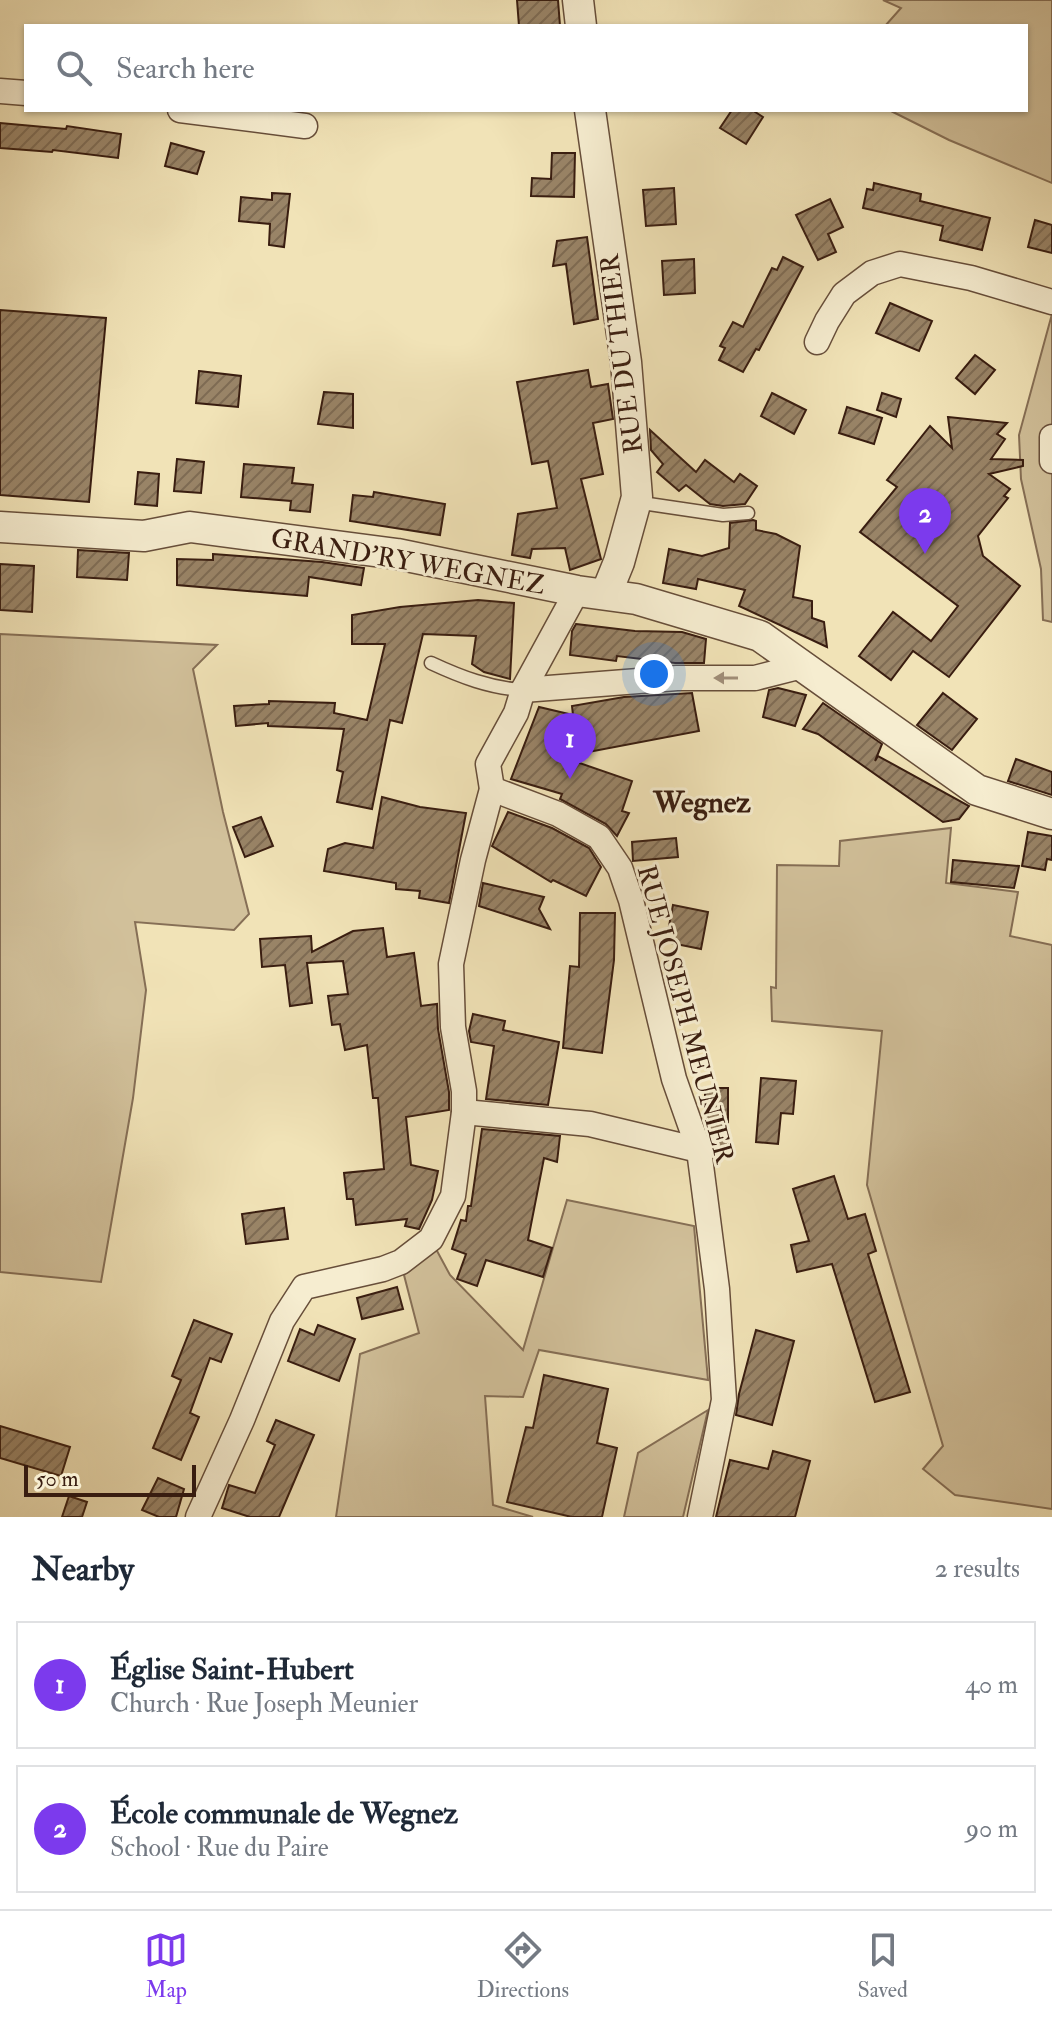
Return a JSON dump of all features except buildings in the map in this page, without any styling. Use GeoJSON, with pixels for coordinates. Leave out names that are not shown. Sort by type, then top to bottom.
{"type":"FeatureCollection","features":[{"type":"Feature","properties":{"kind":"street"},"geometry":{"type":"LineString","coordinates":[[578,0],[581,24]]}},
{"type":"Feature","properties":{"kind":"street"},"geometry":{"type":"LineString","coordinates":[[0,91],[24,93]]}},
{"type":"Feature","properties":{"kind":"street"},"geometry":{"type":"LineString","coordinates":[[196,112],[305,126]]}},
{"type":"Feature","properties":{"kind":"street","name":"RUE DU THIER"},"geometry":{"type":"LineString","coordinates":[[590,112],[626,362],[637,497],[619,562],[592,592]]}},
{"type":"Feature","properties":{"kind":"street"},"geometry":{"type":"LineString","coordinates":[[817,342],[844,294],[872,273],[900,264],[971,278],[1052,302]]}},
{"type":"Feature","properties":{"kind":"street"},"geometry":{"type":"LineString","coordinates":[[1052,437],[1052,461]]}},
{"type":"Feature","properties":{"kind":"street","name":"GRAND'RY WEGNEZ"},"geometry":{"type":"LineString","coordinates":[[0,527],[144,536],[190,527],[397,554],[636,599],[760,636],[977,790],[1052,814]]}},
{"type":"Feature","properties":{"kind":"street"},"geometry":{"type":"LineString","coordinates":[[198,1517],[282,1321],[304,1287],[401,1262],[431,1239],[453,1196],[464,1091],[453,1027],[451,964],[492,789],[488,764],[516,713],[523,690],[592,592]]}},
{"type":"Feature","properties":{"kind":"street"},"geometry":{"type":"LineString","coordinates":[[523,690],[677,678],[755,678],[802,666]]}},
{"type":"Feature","properties":{"kind":"street","name":"RUE JOSEPH MEUNIER"},"geometry":{"type":"LineString","coordinates":[[492,789],[558,814],[599,837],[620,868],[637,922],[674,1079],[699,1150],[717,1289],[724,1400],[700,1517]]}},
{"type":"Feature","properties":{"kind":"street"},"geometry":{"type":"LineString","coordinates":[[464,1112],[590,1124],[699,1150]]}},
{"type":"Feature","properties":{"kind":"lane"},"geometry":{"type":"LineString","coordinates":[[635,502],[723,515],[748,513]]}},
{"type":"Feature","properties":{"kind":"lane"},"geometry":{"type":"LineString","coordinates":[[431,663],[468,680],[502,689],[523,690]]}},
{"type":"Feature","properties":{"kind":"shaded area"},"geometry":{"type":"Polygon","coordinates":[[[883,0],[1052,0],[1052,183],[949,140],[893,112],[1028,112],[1028,24],[887,24],[901,8],[883,0]]]}},
{"type":"Feature","properties":{"kind":"shaded area"},"geometry":{"type":"Polygon","coordinates":[[[1052,314],[1052,622],[1043,620],[1041,569],[1021,479],[1019,435],[1052,314]]]}},
{"type":"Feature","properties":{"kind":"shaded area"},"geometry":{"type":"Polygon","coordinates":[[[0,634],[217,645],[193,669],[223,812],[249,914],[234,930],[135,922],[146,990],[133,1098],[101,1282],[0,1272],[0,634]]]}},
{"type":"Feature","properties":{"kind":"shaded area"},"geometry":{"type":"Polygon","coordinates":[[[951,828],[946,883],[1018,892],[1010,936],[1052,945],[1052,1509],[955,1495],[923,1469],[943,1446],[867,1185],[882,1031],[772,1021],[771,987],[776,988],[777,865],[839,866],[840,841],[951,828]]]}},
{"type":"Feature","properties":{"kind":"shaded area"},"geometry":{"type":"Polygon","coordinates":[[[567,1200],[694,1226],[708,1380],[539,1350],[523,1397],[485,1396],[493,1505],[533,1517],[336,1517],[360,1354],[419,1333],[404,1275],[436,1249],[450,1275],[523,1350],[567,1200]]]}},
{"type":"Feature","properties":{"kind":"shaded area"},"geometry":{"type":"Polygon","coordinates":[[[708,1410],[683,1517],[624,1517],[638,1453],[708,1410]]]}},
{"type":"Feature","properties":{"kind":"place","name":"École communale de Wegnez"},"geometry":{"type":"Point","coordinates":[925,554]}},
{"type":"Feature","properties":{"kind":"place","name":"Église Saint-Hubert"},"geometry":{"type":"Point","coordinates":[570,779]}},
{"type":"Feature","properties":{"kind":"district","name":"Wegnez"},"geometry":{"type":"Point","coordinates":[702,802]}}]}
